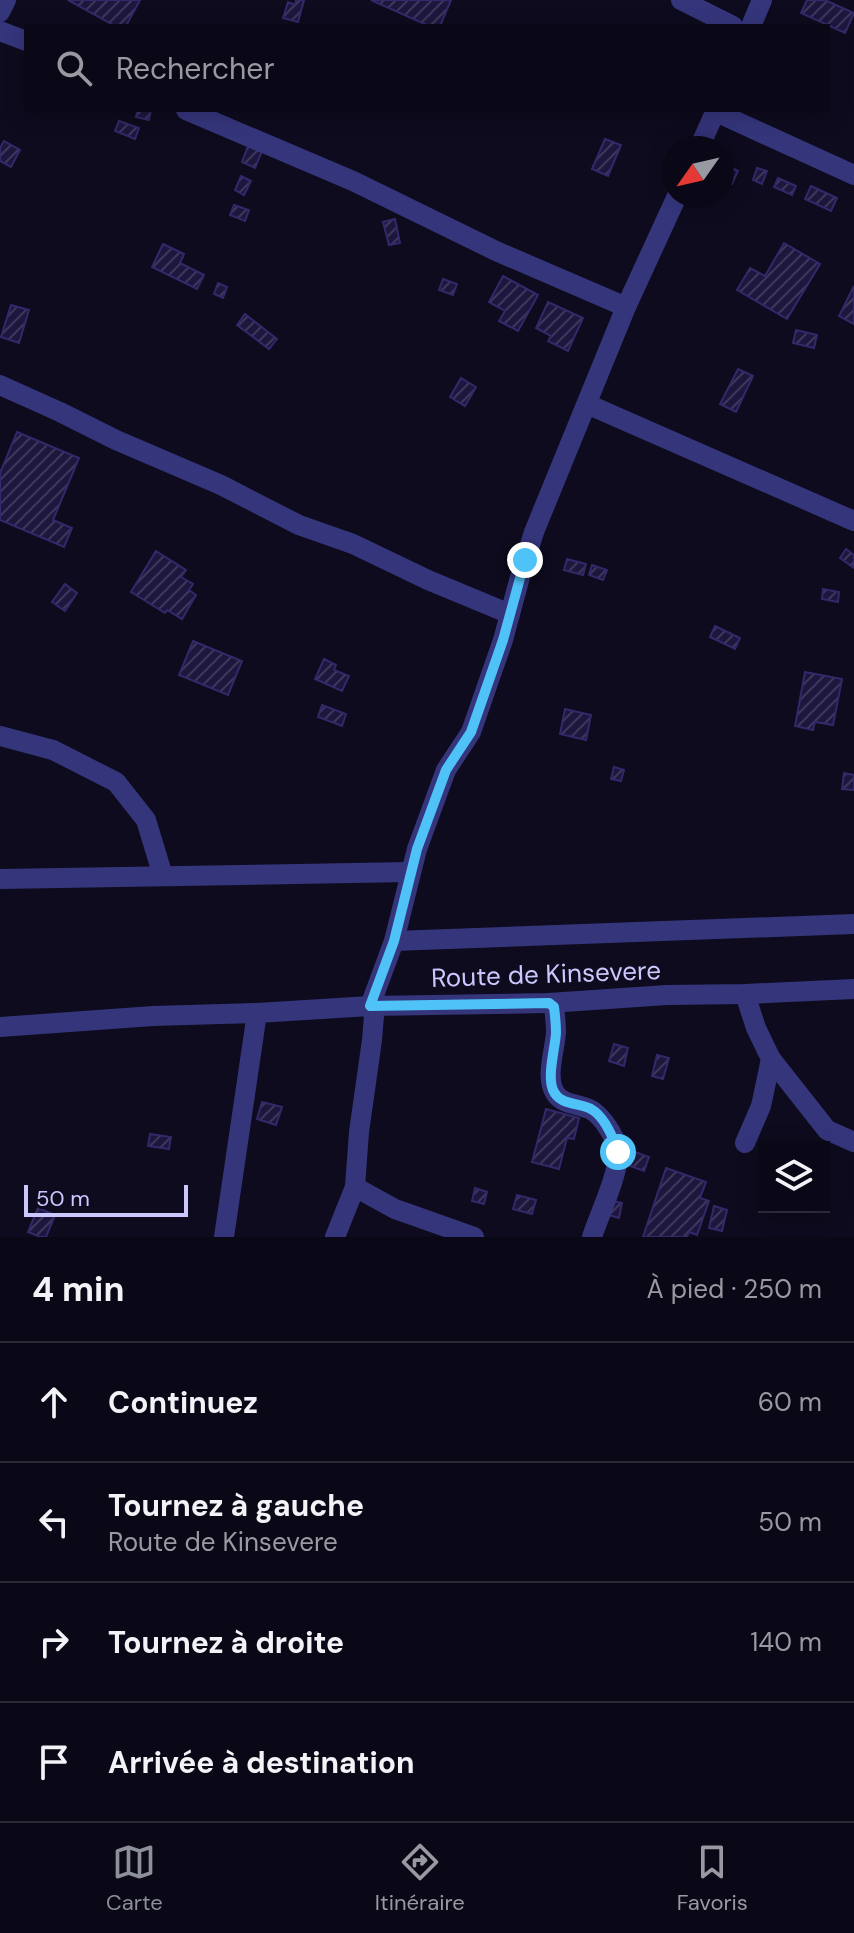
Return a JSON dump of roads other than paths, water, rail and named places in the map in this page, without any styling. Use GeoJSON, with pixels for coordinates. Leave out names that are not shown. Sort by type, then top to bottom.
{"type":"FeatureCollection","features":[{"type":"Feature","properties":{"kind":"street"},"geometry":{"type":"LineString","coordinates":[[0,12],[6,0]]}},
{"type":"Feature","properties":{"kind":"street"},"geometry":{"type":"LineString","coordinates":[[681,0],[729,24]]}},
{"type":"Feature","properties":{"kind":"street"},"geometry":{"type":"LineString","coordinates":[[752,24],[762,0]]}},
{"type":"Feature","properties":{"kind":"street"},"geometry":{"type":"LineString","coordinates":[[0,31],[24,40]]}},
{"type":"Feature","properties":{"kind":"street"},"geometry":{"type":"LineString","coordinates":[[191,112],[353,181],[496,251],[626,307]]}},
{"type":"Feature","properties":{"kind":"street"},"geometry":{"type":"LineString","coordinates":[[705,136],[716,112]]}},
{"type":"Feature","properties":{"kind":"street"},"geometry":{"type":"LineString","coordinates":[[718,112],[854,175]]}},
{"type":"Feature","properties":{"kind":"street"},"geometry":{"type":"LineString","coordinates":[[335,1237],[355,1187],[374,1016],[370,1006],[394,941],[410,872],[446,770],[471,732],[503,640],[534,532],[626,307],[671,208]]}},
{"type":"Feature","properties":{"kind":"street"},"geometry":{"type":"LineString","coordinates":[[0,385],[221,485],[299,525],[353,544],[510,614]]}},
{"type":"Feature","properties":{"kind":"street"},"geometry":{"type":"LineString","coordinates":[[587,404],[854,521]]}},
{"type":"Feature","properties":{"kind":"street"},"geometry":{"type":"LineString","coordinates":[[0,736],[53,750],[116,782],[146,820],[163,876]]}},
{"type":"Feature","properties":{"kind":"street"},"geometry":{"type":"LineString","coordinates":[[0,879],[410,872]]}},
{"type":"Feature","properties":{"kind":"street"},"geometry":{"type":"LineString","coordinates":[[394,941],[854,924]]}},
{"type":"Feature","properties":{"kind":"street","name":"Route de Kinsevere"},"geometry":{"type":"LineString","coordinates":[[0,1027],[370,1006],[549,1003],[667,995],[854,989]]}},
{"type":"Feature","properties":{"kind":"street"},"geometry":{"type":"LineString","coordinates":[[745,994],[756,1028],[771,1059],[827,1130],[854,1142]]}},
{"type":"Feature","properties":{"kind":"street"},"geometry":{"type":"LineString","coordinates":[[549,1003],[554,1007],[556,1029],[551,1078],[553,1091],[561,1101],[591,1109],[600,1117],[612,1135],[618,1152],[592,1237]]}},
{"type":"Feature","properties":{"kind":"street"},"geometry":{"type":"LineString","coordinates":[[224,1237],[257,1013]]}},
{"type":"Feature","properties":{"kind":"street"},"geometry":{"type":"LineString","coordinates":[[745,1143],[761,1106],[771,1059]]}},
{"type":"Feature","properties":{"kind":"street"},"geometry":{"type":"LineString","coordinates":[[355,1187],[395,1209],[474,1237]]}}]}
